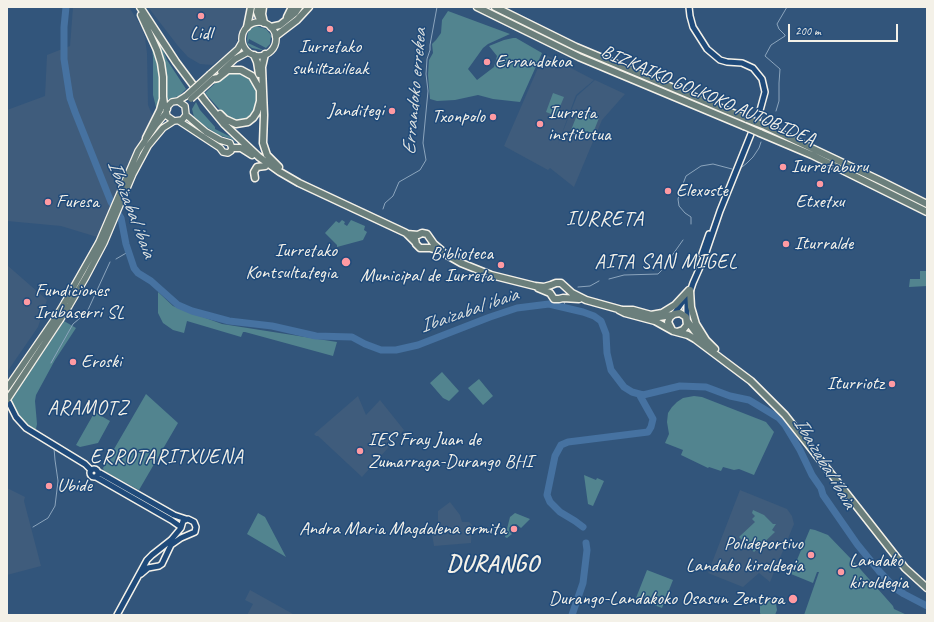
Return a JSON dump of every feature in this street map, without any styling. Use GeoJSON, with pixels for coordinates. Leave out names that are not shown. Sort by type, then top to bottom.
{"type":"FeatureCollection","features":[{"type":"Feature","properties":{"kind":"highway"},"geometry":{"type":"LineString","coordinates":[[136,7],[145,22],[160,63],[163,77],[163,97],[166,111]]}},
{"type":"Feature","properties":{"kind":"highway"},"geometry":{"type":"LineString","coordinates":[[140,7],[204,101],[224,124],[259,157],[289,178],[406,233],[418,235],[424,233],[441,251]]}},
{"type":"Feature","properties":{"kind":"highway"},"geometry":{"type":"LineString","coordinates":[[247,27],[251,7]]}},
{"type":"Feature","properties":{"kind":"highway"},"geometry":{"type":"LineString","coordinates":[[258,7],[257,12],[262,22]]}},
{"type":"Feature","properties":{"kind":"highway"},"geometry":{"type":"LineString","coordinates":[[262,22],[263,7]]}},
{"type":"Feature","properties":{"kind":"highway"},"geometry":{"type":"LineString","coordinates":[[285,21],[296,7]]}},
{"type":"Feature","properties":{"kind":"highway"},"geometry":{"type":"LineString","coordinates":[[271,27],[280,25],[293,16],[302,7]]}},
{"type":"Feature","properties":{"kind":"highway"},"geometry":{"type":"LineString","coordinates":[[278,34],[302,19],[309,7]]}},
{"type":"Feature","properties":{"kind":"highway"},"geometry":{"type":"LineString","coordinates":[[472,7],[488,13]]}},
{"type":"Feature","properties":{"kind":"highway","name":"BIZKAIKO GOLKOKO AUTOBIDEA"},"geometry":{"type":"LineString","coordinates":[[478,7],[592,63],[760,132],[927,212]]}},
{"type":"Feature","properties":{"kind":"highway","name":"BIZKAIKO GOLKOKO AUTOBIDEA"},"geometry":{"type":"LineString","coordinates":[[495,7],[576,47],[765,126],[882,181],[927,204]]}},
{"type":"Feature","properties":{"kind":"highway"},"geometry":{"type":"LineString","coordinates":[[182,70],[218,112],[225,118],[236,124],[248,122],[253,118],[259,107],[260,90],[259,69],[257,62],[251,53]]}},
{"type":"Feature","properties":{"kind":"highway"},"geometry":{"type":"LineString","coordinates":[[265,54],[262,66],[264,115],[262,135],[265,150],[277,166],[317,192]]}},
{"type":"Feature","properties":{"kind":"highway"},"geometry":{"type":"LineString","coordinates":[[212,77],[218,78],[228,70],[241,70],[252,76],[260,90]]}},
{"type":"Feature","properties":{"kind":"highway"},"geometry":{"type":"LineString","coordinates":[[146,138],[160,110],[163,97]]}},
{"type":"Feature","properties":{"kind":"highway"},"geometry":{"type":"LineString","coordinates":[[232,148],[238,147],[244,149],[265,166],[282,177],[289,178]]}},
{"type":"Feature","properties":{"kind":"highway"},"geometry":{"type":"LineString","coordinates":[[255,178],[254,172],[257,167],[265,166]]}},
{"type":"Feature","properties":{"kind":"highway"},"geometry":{"type":"LineString","coordinates":[[406,233],[418,246],[441,251],[461,262],[491,275],[544,287],[558,282],[563,284],[566,289],[572,293],[586,300],[619,310],[655,318],[680,313],[686,317],[687,321],[698,336],[719,356]]}},
{"type":"Feature","properties":{"kind":"highway"},"geometry":{"type":"LineString","coordinates":[[415,242],[418,235]]}},
{"type":"Feature","properties":{"kind":"highway"},"geometry":{"type":"LineString","coordinates":[[425,248],[429,245],[430,239]]}},
{"type":"Feature","properties":{"kind":"highway"},"geometry":{"type":"LineString","coordinates":[[550,294],[551,285]]}},
{"type":"Feature","properties":{"kind":"highway"},"geometry":{"type":"LineString","coordinates":[[535,286],[550,294],[554,299],[563,298],[586,300]]}},
{"type":"Feature","properties":{"kind":"highway"},"geometry":{"type":"LineString","coordinates":[[563,298],[566,294],[566,289]]}},
{"type":"Feature","properties":{"kind":"highway"},"geometry":{"type":"LineString","coordinates":[[619,310],[633,310],[647,314],[657,314],[668,310],[675,305],[690,290]]}},
{"type":"Feature","properties":{"kind":"highway"},"geometry":{"type":"LineString","coordinates":[[690,290],[691,308],[696,324],[700,333],[719,356]]}},
{"type":"Feature","properties":{"kind":"highway"},"geometry":{"type":"LineString","coordinates":[[619,310],[655,322],[696,339],[751,381],[785,415],[847,496],[905,568],[927,588]]}},
{"type":"Feature","properties":{"kind":"highway"},"geometry":{"type":"LineString","coordinates":[[673,314],[668,322],[675,331]]}},
{"type":"Feature","properties":{"kind":"highway"},"geometry":{"type":"LineString","coordinates":[[675,331],[684,330],[687,321]]}},
{"type":"Feature","properties":{"kind":"main road"},"geometry":{"type":"LineString","coordinates":[[8,401],[96,253],[127,181],[138,151],[170,104],[186,96],[212,77],[235,59],[251,53],[265,54],[274,47],[278,34],[271,27],[262,22],[256,22],[247,27],[242,36],[242,42],[238,49],[212,77],[191,99],[185,106]]}},
{"type":"Feature","properties":{"kind":"main road"},"geometry":{"type":"LineString","coordinates":[[242,42],[251,53]]}},
{"type":"Feature","properties":{"kind":"main road"},"geometry":{"type":"LineString","coordinates":[[166,111],[169,118],[177,121],[220,148],[223,152],[226,153],[231,151],[232,148],[230,143],[227,141],[224,142],[194,124],[186,115],[185,106],[178,101]]}},
{"type":"Feature","properties":{"kind":"main road"},"geometry":{"type":"LineString","coordinates":[[127,181],[152,140],[163,128],[186,115]]}},
{"type":"Feature","properties":{"kind":"main road"},"geometry":{"type":"LineString","coordinates":[[220,148],[221,144],[224,142]]}},
{"type":"Feature","properties":{"kind":"main road"},"geometry":{"type":"LineString","coordinates":[[7,388],[58,318]]}},
{"type":"Feature","properties":{"kind":"street"},"geometry":{"type":"LineString","coordinates":[[689,7],[693,26],[702,43],[710,53],[720,60],[747,65],[753,68],[762,79],[765,97],[720,211],[706,253],[698,268]]}},
{"type":"Feature","properties":{"kind":"street"},"geometry":{"type":"LineString","coordinates":[[673,314],[684,301],[690,290],[707,238],[720,211]]}},
{"type":"Feature","properties":{"kind":"street"},"geometry":{"type":"LineString","coordinates":[[706,253],[707,238],[710,236],[716,222]]}},
{"type":"Feature","properties":{"kind":"street"},"geometry":{"type":"LineString","coordinates":[[687,321],[687,301],[690,290]]}},
{"type":"Feature","properties":{"kind":"street"},"geometry":{"type":"LineString","coordinates":[[7,383],[20,370]]}},
{"type":"Feature","properties":{"kind":"street"},"geometry":{"type":"LineString","coordinates":[[8,401],[16,417],[26,428],[85,464],[91,470],[95,469],[97,475],[171,520],[181,528],[185,534],[189,535]]}},
{"type":"Feature","properties":{"kind":"street"},"geometry":{"type":"LineString","coordinates":[[97,475],[103,475],[172,514],[193,520],[196,527],[195,532],[181,538],[171,545],[162,564],[157,567],[148,568],[140,574]]}},
{"type":"Feature","properties":{"kind":"street"},"geometry":{"type":"LineString","coordinates":[[117,615],[147,560],[172,540],[181,528],[183,521],[187,519]]}},
{"type":"Feature","properties":{"kind":"street"},"geometry":{"type":"LineString","coordinates":[[156,553],[162,555],[164,559]]}},
{"type":"Feature","properties":{"kind":"street"},"geometry":{"type":"LineString","coordinates":[[151,557],[151,564],[157,567]]}},
{"type":"Feature","properties":{"kind":"shaded area"},"geometry":{"type":"Polygon","coordinates":[[[73,7],[129,7],[142,28],[147,53],[148,105],[153,117],[119,185],[97,237],[61,226],[7,221],[7,110],[45,96],[47,55],[70,46],[73,7]]]}},
{"type":"Feature","properties":{"kind":"shaded area"},"geometry":{"type":"Polygon","coordinates":[[[148,7],[248,7],[248,12],[234,49],[212,65],[200,64],[188,57],[148,7]]]}},
{"type":"Feature","properties":{"kind":"shaded area"},"geometry":{"type":"Polygon","coordinates":[[[544,54],[594,80],[576,95],[558,144],[577,96],[595,80],[625,94],[602,120],[574,187],[550,168],[548,170],[504,146],[544,54]]]}},
{"type":"Feature","properties":{"kind":"shaded area"},"geometry":{"type":"Polygon","coordinates":[[[7,265],[47,300],[38,327],[7,372],[7,265]]]}},
{"type":"Feature","properties":{"kind":"shaded area","name":"IES Fray Juan de Zumarraga-Durango BHI"},"geometry":{"type":"Polygon","coordinates":[[[358,396],[366,415],[380,400],[404,430],[362,477],[314,434],[358,396]]]}},
{"type":"Feature","properties":{"kind":"shaded area"},"geometry":{"type":"Polygon","coordinates":[[[7,488],[25,497],[24,501],[41,566],[7,575],[7,488]]]}},
{"type":"Feature","properties":{"kind":"shaded area"},"geometry":{"type":"Polygon","coordinates":[[[740,490],[787,509],[792,516],[794,524],[770,582],[759,573],[743,587],[708,573],[740,490]]]}},
{"type":"Feature","properties":{"kind":"shaded area"},"geometry":{"type":"Polygon","coordinates":[[[450,502],[460,515],[462,522],[469,522],[472,525],[471,543],[434,546],[432,534],[429,529],[438,529],[438,511],[450,502]]]}},
{"type":"Feature","properties":{"kind":"shaded area"},"geometry":{"type":"Polygon","coordinates":[[[250,590],[293,615],[247,615],[253,604],[245,600],[250,590]]]}},
{"type":"Feature","properties":{"kind":"green space"},"geometry":{"type":"Polygon","coordinates":[[[448,11],[510,34],[488,44],[483,48],[468,69],[477,80],[494,67],[497,56],[489,46],[504,40],[516,38],[542,53],[520,102],[493,99],[478,95],[455,100],[437,101],[430,99],[428,75],[429,60],[433,53],[432,44],[441,33],[442,20],[448,11]]]}},
{"type":"Feature","properties":{"kind":"green space"},"geometry":{"type":"Polygon","coordinates":[[[149,26],[161,45],[167,60],[186,89],[179,96],[167,100],[166,83],[149,26]]]}},
{"type":"Feature","properties":{"kind":"green space"},"geometry":{"type":"Polygon","coordinates":[[[256,26],[266,29],[271,35],[270,44],[266,48],[249,39],[248,43],[263,50],[252,48],[248,45],[247,40],[248,32],[256,26]]]}},
{"type":"Feature","properties":{"kind":"green space"},"geometry":{"type":"Polygon","coordinates":[[[151,41],[160,77],[160,101],[157,111],[153,95],[153,57],[151,41]]]}},
{"type":"Feature","properties":{"kind":"green space"},"geometry":{"type":"Polygon","coordinates":[[[236,71],[247,75],[252,80],[257,91],[256,111],[251,116],[242,120],[229,118],[205,93],[225,74],[236,71]]]}},
{"type":"Feature","properties":{"kind":"green space"},"geometry":{"type":"Polygon","coordinates":[[[553,93],[564,97],[556,116],[546,112],[553,93]]]}},
{"type":"Feature","properties":{"kind":"green space"},"geometry":{"type":"Polygon","coordinates":[[[196,102],[200,110],[215,127],[215,129],[231,137],[236,143],[232,139],[219,135],[197,121],[194,117],[192,109],[196,102]]]}},
{"type":"Feature","properties":{"kind":"green space"},"geometry":{"type":"Polygon","coordinates":[[[579,110],[599,118],[591,138],[571,130],[579,110]]]}},
{"type":"Feature","properties":{"kind":"green space"},"geometry":{"type":"Polygon","coordinates":[[[342,220],[347,226],[351,220],[365,226],[364,230],[367,232],[363,240],[337,247],[337,245],[325,233],[336,221],[339,223],[342,220]]]}},
{"type":"Feature","properties":{"kind":"green space"},"geometry":{"type":"Polygon","coordinates":[[[920,271],[927,271],[927,286],[909,287],[910,279],[920,279],[920,271]]]}},
{"type":"Feature","properties":{"kind":"green space"},"geometry":{"type":"Polygon","coordinates":[[[158,292],[173,306],[222,324],[337,342],[333,356],[245,332],[243,332],[241,337],[187,321],[184,333],[173,330],[163,323],[158,313],[158,292]]]}},
{"type":"Feature","properties":{"kind":"green space"},"geometry":{"type":"Polygon","coordinates":[[[64,321],[76,328],[55,360],[36,395],[35,401],[37,424],[36,429],[31,431],[26,428],[9,403],[64,321]]]}},
{"type":"Feature","properties":{"kind":"green space"},"geometry":{"type":"Polygon","coordinates":[[[442,372],[459,391],[449,401],[443,398],[430,383],[442,372]]]}},
{"type":"Feature","properties":{"kind":"green space"},"geometry":{"type":"Polygon","coordinates":[[[479,379],[493,396],[483,405],[468,388],[479,379]]]}},
{"type":"Feature","properties":{"kind":"green space"},"geometry":{"type":"Polygon","coordinates":[[[146,394],[178,423],[139,490],[104,471],[103,468],[146,394]]]}},
{"type":"Feature","properties":{"kind":"green space"},"geometry":{"type":"Polygon","coordinates":[[[694,396],[702,397],[766,422],[774,432],[754,475],[739,469],[734,470],[723,467],[721,471],[708,468],[681,455],[683,450],[665,443],[669,434],[667,422],[668,413],[677,402],[683,398],[694,396]]]}},
{"type":"Feature","properties":{"kind":"green space"},"geometry":{"type":"Polygon","coordinates":[[[96,413],[110,421],[98,443],[80,447],[76,445],[93,415],[95,416],[96,413]]]}},
{"type":"Feature","properties":{"kind":"green space"},"geometry":{"type":"Polygon","coordinates":[[[584,475],[596,480],[597,478],[604,481],[593,506],[588,504],[584,475]]]}},
{"type":"Feature","properties":{"kind":"green space"},"geometry":{"type":"Polygon","coordinates":[[[753,510],[764,515],[773,524],[776,524],[772,530],[775,532],[754,552],[739,537],[755,522],[752,519],[755,516],[752,513],[753,510]]]}},
{"type":"Feature","properties":{"kind":"green space"},"geometry":{"type":"Polygon","coordinates":[[[258,513],[265,517],[286,557],[247,534],[258,513]]]}},
{"type":"Feature","properties":{"kind":"green space"},"geometry":{"type":"Polygon","coordinates":[[[515,513],[530,519],[521,528],[516,524],[509,531],[512,534],[507,538],[505,537],[510,517],[515,513]]]}},
{"type":"Feature","properties":{"kind":"green space","name":"Landako kiroldegia"},"geometry":{"type":"Polygon","coordinates":[[[810,529],[828,535],[854,562],[894,609],[907,615],[804,615],[819,572],[817,572],[813,583],[791,574],[810,529]]]}},
{"type":"Feature","properties":{"kind":"green space"},"geometry":{"type":"Polygon","coordinates":[[[647,570],[673,580],[662,608],[636,598],[647,570]]]}},
{"type":"Feature","properties":{"kind":"green space"},"geometry":{"type":"Polygon","coordinates":[[[765,600],[771,600],[776,604],[777,610],[775,615],[761,615],[760,605],[765,600]]]}},
{"type":"Feature","properties":{"kind":"waterway","name":"Ibaizabal ibaia"},"geometry":{"type":"LineString","coordinates":[[66,7],[64,27],[64,59],[70,98],[75,112],[111,202],[121,218],[126,244],[134,268],[138,273],[151,281],[178,305],[192,311],[229,321],[272,326],[316,336],[352,337],[381,350],[396,350],[418,345],[517,308],[549,304],[594,316],[601,321],[606,334],[607,353],[611,370],[624,387],[632,392],[643,395],[680,386],[706,387],[730,396],[749,400],[779,418],[800,450],[812,475],[821,488],[823,495],[857,544],[895,588],[927,606]]}},
{"type":"Feature","properties":{"kind":"waterway","name":"Errandoko errekea"},"geometry":{"type":"LineString","coordinates":[[383,209],[385,203],[393,196],[399,182],[420,170],[426,160],[423,143],[428,91],[426,74],[427,59],[430,50],[437,7]]}},
{"type":"Feature","properties":{"kind":"waterway"},"geometry":{"type":"LineString","coordinates":[[776,111],[779,101],[780,69],[765,56],[771,45],[785,36],[777,24],[787,7]]}},
{"type":"Feature","properties":{"kind":"waterway"},"geometry":{"type":"LineString","coordinates":[[742,167],[753,157],[761,142]]}},
{"type":"Feature","properties":{"kind":"waterway"},"geometry":{"type":"LineString","coordinates":[[691,224],[691,217],[679,206],[678,199],[686,176],[701,166],[713,164],[732,169]]}},
{"type":"Feature","properties":{"kind":"waterway"},"geometry":{"type":"LineString","coordinates":[[671,257],[683,240]]}},
{"type":"Feature","properties":{"kind":"waterway"},"geometry":{"type":"LineString","coordinates":[[116,259],[128,252]]}},
{"type":"Feature","properties":{"kind":"waterway"},"geometry":{"type":"LineString","coordinates":[[51,363],[73,324],[87,312],[110,262]]}},
{"type":"Feature","properties":{"kind":"waterway"},"geometry":{"type":"LineString","coordinates":[[609,279],[624,275],[658,274],[662,270]]}},
{"type":"Feature","properties":{"kind":"waterway"},"geometry":{"type":"LineString","coordinates":[[578,287],[590,286],[599,281]]}},
{"type":"Feature","properties":{"kind":"waterway","name":"Ibaizabal ibaia"},"geometry":{"type":"LineString","coordinates":[[563,307],[565,302]]}},
{"type":"Feature","properties":{"kind":"waterway"},"geometry":{"type":"LineString","coordinates":[[583,527],[560,512],[550,502],[547,495],[555,456],[561,445],[568,442],[648,432],[653,419],[639,394]]}},
{"type":"Feature","properties":{"kind":"waterway"},"geometry":{"type":"LineString","coordinates":[[33,527],[48,518],[55,506],[58,481],[54,448]]}},
{"type":"Feature","properties":{"kind":"waterway"},"geometry":{"type":"LineString","coordinates":[[572,615],[583,583],[587,550],[586,543]]}},
{"type":"Feature","properties":{"kind":"place","name":"Lidl"},"geometry":{"type":"Point","coordinates":[201,16]}},
{"type":"Feature","properties":{"kind":"place","name":"Iurretako suhiltzaileak"},"geometry":{"type":"Point","coordinates":[330,29]}},
{"type":"Feature","properties":{"kind":"place","name":"Errandokoa"},"geometry":{"type":"Point","coordinates":[487,62]}},
{"type":"Feature","properties":{"kind":"place","name":"Janditegi"},"geometry":{"type":"Point","coordinates":[392,111]}},
{"type":"Feature","properties":{"kind":"place","name":"Txonpolo"},"geometry":{"type":"Point","coordinates":[493,117]}},
{"type":"Feature","properties":{"kind":"place","name":"Iurreta institutua"},"geometry":{"type":"Point","coordinates":[540,124]}},
{"type":"Feature","properties":{"kind":"place","name":"Iurretaburu"},"geometry":{"type":"Point","coordinates":[783,167]}},
{"type":"Feature","properties":{"kind":"place","name":"Etxetxu"},"geometry":{"type":"Point","coordinates":[820,184]}},
{"type":"Feature","properties":{"kind":"place","name":"Elexoste"},"geometry":{"type":"Point","coordinates":[668,191]}},
{"type":"Feature","properties":{"kind":"place","name":"Furesa"},"geometry":{"type":"Point","coordinates":[48,202]}},
{"type":"Feature","properties":{"kind":"place","name":"Iturralde"},"geometry":{"type":"Point","coordinates":[786,244]}},
{"type":"Feature","properties":{"kind":"place","name":"Iurretako Kontsultategia"},"geometry":{"type":"Point","coordinates":[346,262]}},
{"type":"Feature","properties":{"kind":"place","name":"Biblioteca Municipal de Iurreta"},"geometry":{"type":"Point","coordinates":[501,265]}},
{"type":"Feature","properties":{"kind":"place","name":"Fundiciones Irubaserri SL"},"geometry":{"type":"Point","coordinates":[27,302]}},
{"type":"Feature","properties":{"kind":"place","name":"Eroski"},"geometry":{"type":"Point","coordinates":[73,362]}},
{"type":"Feature","properties":{"kind":"place","name":"Iturriotz"},"geometry":{"type":"Point","coordinates":[892,384]}},
{"type":"Feature","properties":{"kind":"place","name":"IES Fray Juan de Zumarraga-Durango BHI"},"geometry":{"type":"Point","coordinates":[360,451]}},
{"type":"Feature","properties":{"kind":"place","name":"Ubide"},"geometry":{"type":"Point","coordinates":[49,486]}},
{"type":"Feature","properties":{"kind":"place","name":"Andra Maria Magdalena ermita"},"geometry":{"type":"Point","coordinates":[514,529]}},
{"type":"Feature","properties":{"kind":"place","name":"Polideportivo Landako kiroldegia"},"geometry":{"type":"Point","coordinates":[811,555]}},
{"type":"Feature","properties":{"kind":"place","name":"Landako kiroldegia"},"geometry":{"type":"Point","coordinates":[841,572]}},
{"type":"Feature","properties":{"kind":"place","name":"Durango-Landakoko Osasun Zentroa"},"geometry":{"type":"Point","coordinates":[793,599]}},
{"type":"Feature","properties":{"kind":"district","name":"IURRETA"},"geometry":{"type":"Point","coordinates":[605,219]}},
{"type":"Feature","properties":{"kind":"district","name":"AITA SAN MIGEL"},"geometry":{"type":"Point","coordinates":[666,263]}},
{"type":"Feature","properties":{"kind":"district","name":"ARAMOTZ"},"geometry":{"type":"Point","coordinates":[88,409]}},
{"type":"Feature","properties":{"kind":"district","name":"ERROTARITXUENA"},"geometry":{"type":"Point","coordinates":[167,458]}},
{"type":"Feature","properties":{"kind":"district","name":"DURANGO"},"geometry":{"type":"Point","coordinates":[493,565]}}]}
